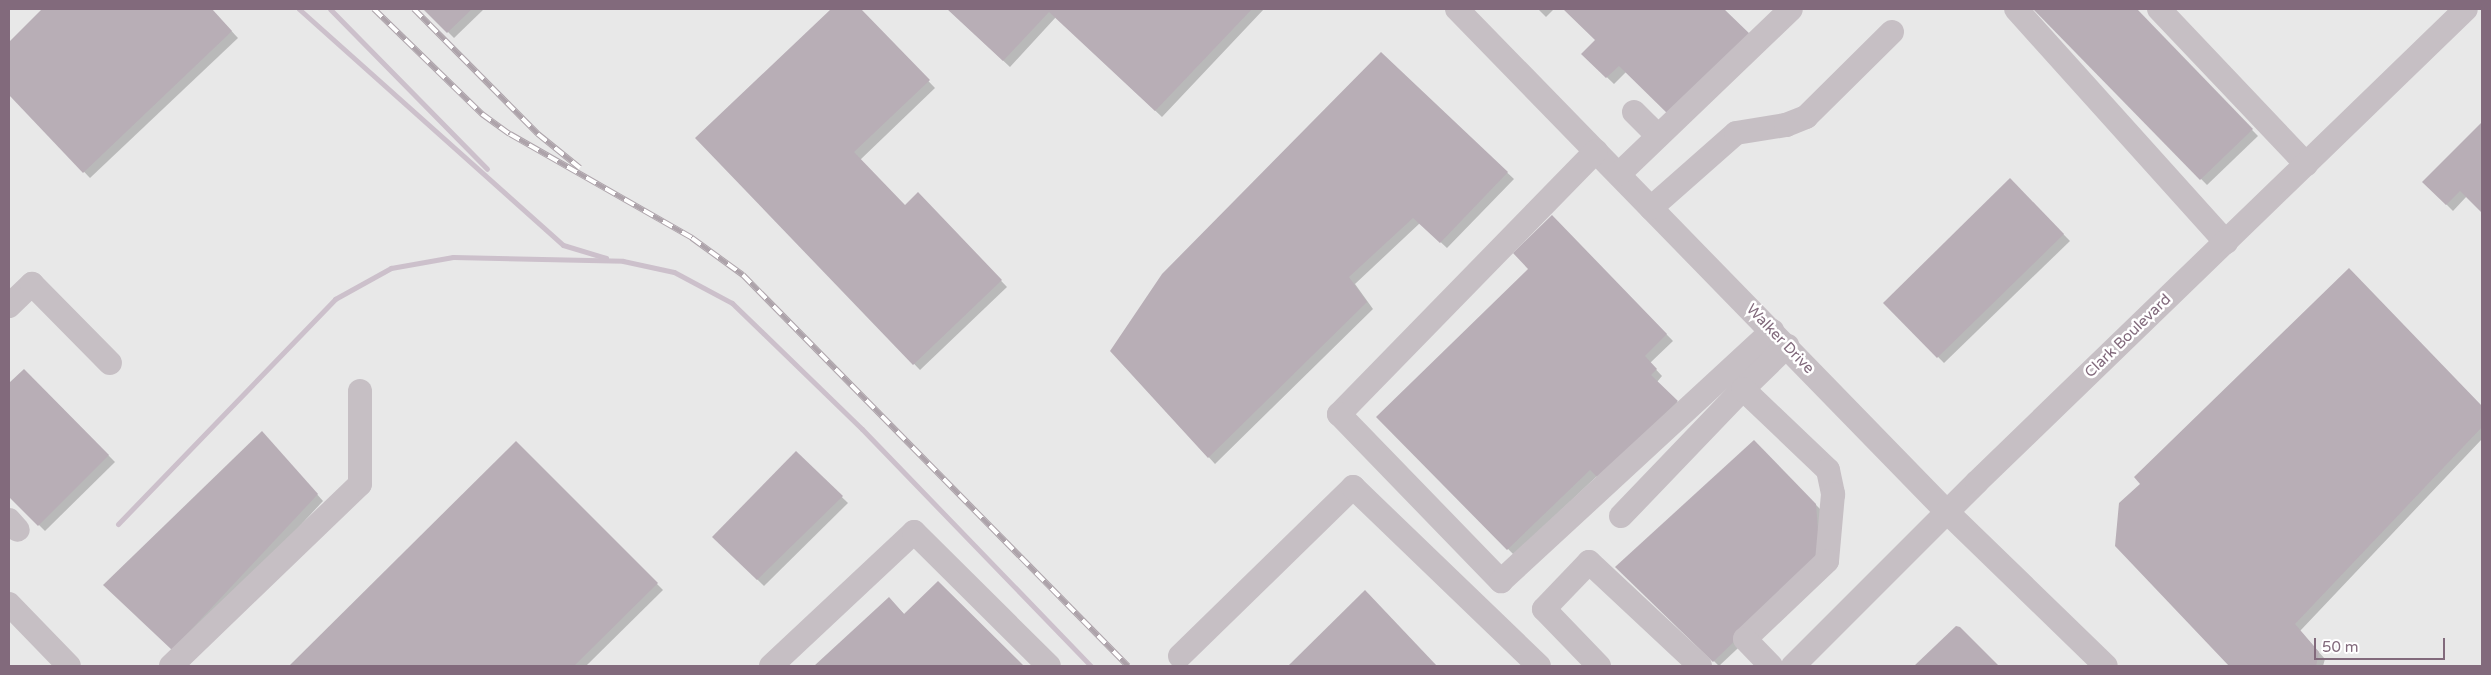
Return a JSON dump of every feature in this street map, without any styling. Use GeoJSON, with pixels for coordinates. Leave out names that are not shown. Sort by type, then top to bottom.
{"type":"FeatureCollection","features":[{"type":"Feature","properties":{"kind":"street","name":"Walker Drive"},"geometry":{"type":"LineString","coordinates":[[1457,9],[1947,512],[2106,666]]}},
{"type":"Feature","properties":{"kind":"street"},"geometry":{"type":"LineString","coordinates":[[1619,174],[1791,9]]}},
{"type":"Feature","properties":{"kind":"street"},"geometry":{"type":"LineString","coordinates":[[2016,9],[2226,242]]}},
{"type":"Feature","properties":{"kind":"street"},"geometry":{"type":"LineString","coordinates":[[2159,9],[2306,164]]}},
{"type":"Feature","properties":{"kind":"street","name":"Clark Boulevard"},"geometry":{"type":"LineString","coordinates":[[1793,666],[1947,512],[2466,9]]}},
{"type":"Feature","properties":{"kind":"street"},"geometry":{"type":"LineString","coordinates":[[1652,208],[1736,133],[1786,125],[1806,117],[1892,32]]}},
{"type":"Feature","properties":{"kind":"street"},"geometry":{"type":"LineString","coordinates":[[1634,112],[1658,136]]}},
{"type":"Feature","properties":{"kind":"street"},"geometry":{"type":"LineString","coordinates":[[1596,151],[1339,414],[1501,581],[1780,339]]}},
{"type":"Feature","properties":{"kind":"street"},"geometry":{"type":"LineString","coordinates":[[9,306],[32,284],[110,363]]}},
{"type":"Feature","properties":{"kind":"street"},"geometry":{"type":"LineString","coordinates":[[1621,516],[1743,389],[1780,339]]}},
{"type":"Feature","properties":{"kind":"street"},"geometry":{"type":"LineString","coordinates":[[1743,389],[1828,470],[1833,494],[1827,561],[1745,639],[1770,666]]}},
{"type":"Feature","properties":{"kind":"street"},"geometry":{"type":"LineString","coordinates":[[171,666],[360,484],[360,391]]}},
{"type":"Feature","properties":{"kind":"street"},"geometry":{"type":"LineString","coordinates":[[1180,656],[1353,487],[1539,666]]}},
{"type":"Feature","properties":{"kind":"street"},"geometry":{"type":"LineString","coordinates":[[771,666],[914,532],[1049,666]]}},
{"type":"Feature","properties":{"kind":"street"},"geometry":{"type":"LineString","coordinates":[[1599,666],[1544,609],[1589,562],[1700,666]]}},
{"type":"Feature","properties":{"kind":"street"},"geometry":{"type":"LineString","coordinates":[[9,604],[69,666]]}},
{"type":"Feature","properties":{"kind":"shaded area"},"geometry":{"type":"Polygon","coordinates":[[[9,9],[2482,9],[2482,666],[9,666],[9,9]]]}},
{"type":"Feature","properties":{"kind":"building"},"geometry":{"type":"Polygon","coordinates":[[[42,9],[212,9],[232,31],[83,173],[9,95],[9,42],[42,9]]]}},
{"type":"Feature","properties":{"kind":"building"},"geometry":{"type":"Polygon","coordinates":[[[423,9],[472,9],[447,33],[423,9]]]}},
{"type":"Feature","properties":{"kind":"building"},"geometry":{"type":"Polygon","coordinates":[[[831,9],[861,9],[930,80],[854,152],[905,205],[918,192],[1002,280],[913,365],[695,138],[831,9]]]}},
{"type":"Feature","properties":{"kind":"building"},"geometry":{"type":"Polygon","coordinates":[[[947,9],[1252,9],[1155,111],[1049,12],[1003,61],[947,9]]]}},
{"type":"Feature","properties":{"kind":"building"},"geometry":{"type":"Polygon","coordinates":[[[1563,9],[1724,9],[1752,36],[1671,117],[1619,66],[1606,78],[1581,54],[1595,40],[1563,9]]]}},
{"type":"Feature","properties":{"kind":"building"},"geometry":{"type":"Polygon","coordinates":[[[2033,9],[2137,9],[2253,129],[2200,180],[2033,9]]]}},
{"type":"Feature","properties":{"kind":"building"},"geometry":{"type":"Polygon","coordinates":[[[1381,52],[1508,172],[1440,243],[1413,218],[1349,277],[1367,302],[1208,458],[1110,351],[1162,274],[1381,52]]]}},
{"type":"Feature","properties":{"kind":"building"},"geometry":{"type":"Polygon","coordinates":[[[2482,122],[2482,213],[2460,191],[2446,205],[2422,182],[2482,122]]]}},
{"type":"Feature","properties":{"kind":"building"},"geometry":{"type":"Polygon","coordinates":[[[2010,178],[2064,234],[1937,358],[1883,303],[2010,178]]]}},
{"type":"Feature","properties":{"kind":"building"},"geometry":{"type":"Polygon","coordinates":[[[1552,215],[1667,334],[1645,356],[1657,369],[1651,375],[1678,401],[1598,478],[1590,470],[1507,550],[1376,417],[1528,269],[1513,253],[1552,215]]]}},
{"type":"Feature","properties":{"kind":"building"},"geometry":{"type":"Polygon","coordinates":[[[2349,268],[2482,406],[2482,427],[2295,624],[2319,652],[2316,666],[2229,666],[2115,546],[2119,503],[2140,484],[2134,477],[2349,268]]]}},
{"type":"Feature","properties":{"kind":"building"},"geometry":{"type":"Polygon","coordinates":[[[24,369],[109,455],[38,526],[9,497],[9,383],[24,369]]]}},
{"type":"Feature","properties":{"kind":"building"},"geometry":{"type":"Polygon","coordinates":[[[262,431],[318,494],[172,650],[103,585],[262,431]]]}},
{"type":"Feature","properties":{"kind":"building"},"geometry":{"type":"Polygon","coordinates":[[[1754,440],[1816,504],[1820,558],[1713,662],[1615,567],[1754,440]]]}},
{"type":"Feature","properties":{"kind":"building"},"geometry":{"type":"Polygon","coordinates":[[[516,441],[658,583],[574,666],[289,666],[516,441]]]}},
{"type":"Feature","properties":{"kind":"building"},"geometry":{"type":"Polygon","coordinates":[[[796,451],[843,496],[757,580],[712,537],[796,451]]]}},
{"type":"Feature","properties":{"kind":"building"},"geometry":{"type":"Polygon","coordinates":[[[938,581],[1024,666],[814,666],[889,597],[904,614],[938,581]]]}},
{"type":"Feature","properties":{"kind":"building"},"geometry":{"type":"Polygon","coordinates":[[[1365,590],[1437,666],[1288,666],[1365,590]]]}},
{"type":"Feature","properties":{"kind":"building"},"geometry":{"type":"Polygon","coordinates":[[[1956,626],[1960,627],[1999,666],[1914,666],[1956,626]]]}},
{"type":"Feature","properties":{"kind":"waterway"},"geometry":{"type":"LineString","coordinates":[[299,9],[563,245],[606,258]]}},
{"type":"Feature","properties":{"kind":"waterway"},"geometry":{"type":"LineString","coordinates":[[330,9],[487,169]]}},
{"type":"Feature","properties":{"kind":"waterway"},"geometry":{"type":"LineString","coordinates":[[118,524],[335,299],[391,268],[453,257],[623,261],[674,272],[732,303],[862,429],[1091,666]]}},
{"type":"Feature","properties":{"kind":"railway"},"geometry":{"type":"LineString","coordinates":[[374,9],[482,114],[510,134],[692,238],[743,275],[1128,666]]}},
{"type":"Feature","properties":{"kind":"railway"},"geometry":{"type":"LineString","coordinates":[[414,9],[538,134],[580,168]]}}]}
